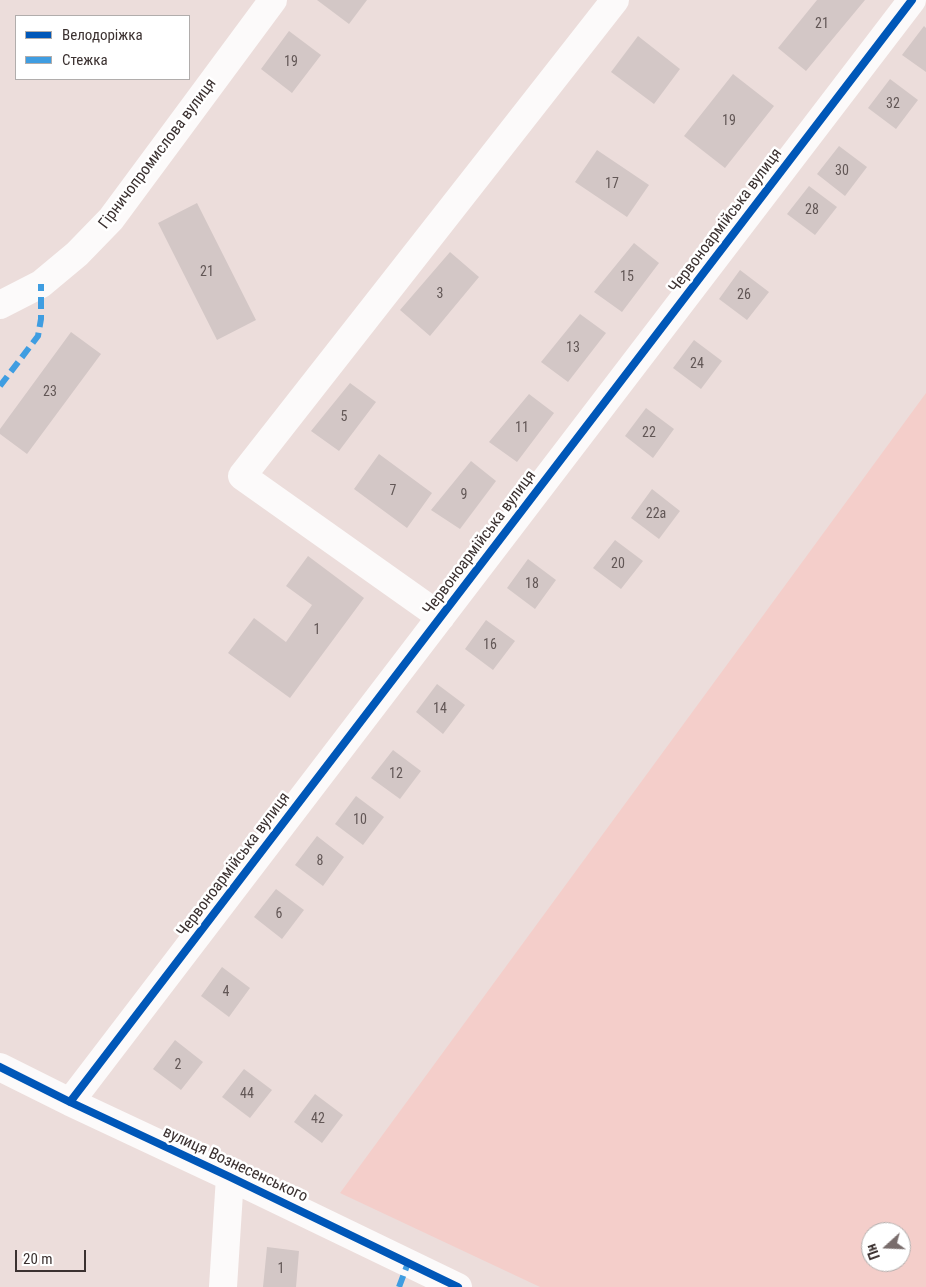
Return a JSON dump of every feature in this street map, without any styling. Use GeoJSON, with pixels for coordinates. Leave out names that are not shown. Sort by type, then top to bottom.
{"type":"FeatureCollection","features":[{"type":"Feature","properties":{"kind":"street","name":"Гірничопромислова вулиця"},"geometry":{"type":"LineString","coordinates":[[0,305],[41,284],[77,254],[111,219],[273,0]]}},
{"type":"Feature","properties":{"kind":"street"},"geometry":{"type":"LineString","coordinates":[[441,617],[242,476],[615,0]]}},
{"type":"Feature","properties":{"kind":"street","name":"Червоноармійська вулиця"},"geometry":{"type":"LineString","coordinates":[[70,1102],[912,0]]}},
{"type":"Feature","properties":{"kind":"street","name":"вулиця Вознесенського"},"geometry":{"type":"LineString","coordinates":[[0,1067],[458,1287]]}},
{"type":"Feature","properties":{"kind":"street"},"geometry":{"type":"LineString","coordinates":[[224,1287],[230,1177]]}},
{"type":"Feature","properties":{"kind":"shaded area"},"geometry":{"type":"Polygon","coordinates":[[[926,393],[926,1287],[540,1287],[340,1193],[926,393]]]}},
{"type":"Feature","properties":{"kind":"building"},"geometry":{"type":"Polygon","coordinates":[[[317,0],[367,0],[349,24],[317,0]]]}},
{"type":"Feature","properties":{"kind":"building"},"geometry":{"type":"Polygon","coordinates":[[[817,0],[865,0],[806,71],[778,48],[817,0]]]}},
{"type":"Feature","properties":{"kind":"building"},"geometry":{"type":"Polygon","coordinates":[[[924,26],[926,28],[926,72],[902,55],[924,26]]]}},
{"type":"Feature","properties":{"kind":"building"},"geometry":{"type":"Polygon","coordinates":[[[289,31],[321,55],[292,93],[261,69],[289,31]]]}},
{"type":"Feature","properties":{"kind":"building"},"geometry":{"type":"Polygon","coordinates":[[[638,36],[680,69],[654,104],[611,72],[638,36]]]}},
{"type":"Feature","properties":{"kind":"building"},"geometry":{"type":"Polygon","coordinates":[[[733,74],[774,106],[725,168],[684,136],[733,74]]]}},
{"type":"Feature","properties":{"kind":"building"},"geometry":{"type":"Polygon","coordinates":[[[890,79],[918,100],[896,129],[868,108],[890,79]]]}},
{"type":"Feature","properties":{"kind":"building"},"geometry":{"type":"Polygon","coordinates":[[[839,146],[867,167],[845,196],[817,174],[839,146]]]}},
{"type":"Feature","properties":{"kind":"building"},"geometry":{"type":"Polygon","coordinates":[[[597,150],[649,185],[627,217],[575,182],[597,150]]]}},
{"type":"Feature","properties":{"kind":"building"},"geometry":{"type":"Polygon","coordinates":[[[809,186],[837,207],[815,235],[787,214],[809,186]]]}},
{"type":"Feature","properties":{"kind":"building"},"geometry":{"type":"Polygon","coordinates":[[[197,203],[256,320],[217,340],[158,223],[197,203]]]}},
{"type":"Feature","properties":{"kind":"building"},"geometry":{"type":"Polygon","coordinates":[[[634,243],[659,263],[622,312],[594,292],[634,243]]]}},
{"type":"Feature","properties":{"kind":"building"},"geometry":{"type":"Polygon","coordinates":[[[450,252],[479,277],[430,336],[400,310],[450,252]]]}},
{"type":"Feature","properties":{"kind":"building"},"geometry":{"type":"Polygon","coordinates":[[[740,270],[769,292],[747,320],[719,299],[740,270]]]}},
{"type":"Feature","properties":{"kind":"building"},"geometry":{"type":"Polygon","coordinates":[[[580,314],[606,333],[568,382],[541,362],[580,314]]]}},
{"type":"Feature","properties":{"kind":"building"},"geometry":{"type":"Polygon","coordinates":[[[71,332],[101,354],[27,454],[0,434],[0,429],[71,332]]]}},
{"type":"Feature","properties":{"kind":"building"},"geometry":{"type":"Polygon","coordinates":[[[694,340],[722,361],[701,389],[673,368],[694,340]]]}},
{"type":"Feature","properties":{"kind":"building"},"geometry":{"type":"Polygon","coordinates":[[[350,383],[376,402],[339,451],[311,431],[350,383]]]}},
{"type":"Feature","properties":{"kind":"building"},"geometry":{"type":"Polygon","coordinates":[[[529,394],[554,413],[517,462],[489,442],[529,394]]]}},
{"type":"Feature","properties":{"kind":"building"},"geometry":{"type":"Polygon","coordinates":[[[646,408],[674,429],[653,458],[625,436],[646,408]]]}},
{"type":"Feature","properties":{"kind":"building"},"geometry":{"type":"Polygon","coordinates":[[[379,454],[432,493],[407,528],[354,489],[379,454]]]}},
{"type":"Feature","properties":{"kind":"building"},"geometry":{"type":"Polygon","coordinates":[[[471,461],[496,481],[460,529],[431,510],[471,461]]]}},
{"type":"Feature","properties":{"kind":"building"},"geometry":{"type":"Polygon","coordinates":[[[652,489],[680,511],[659,539],[631,518],[652,489]]]}},
{"type":"Feature","properties":{"kind":"building"},"geometry":{"type":"Polygon","coordinates":[[[615,540],[643,561],[621,589],[593,568],[615,540]]]}},
{"type":"Feature","properties":{"kind":"building"},"geometry":{"type":"Polygon","coordinates":[[[308,556],[364,598],[290,698],[228,653],[254,618],[286,642],[312,605],[286,586],[308,556]]]}},
{"type":"Feature","properties":{"kind":"building"},"geometry":{"type":"Polygon","coordinates":[[[528,559],[556,580],[535,609],[507,588],[528,559]]]}},
{"type":"Feature","properties":{"kind":"building"},"geometry":{"type":"Polygon","coordinates":[[[486,620],[515,641],[493,670],[465,649],[486,620]]]}},
{"type":"Feature","properties":{"kind":"building"},"geometry":{"type":"Polygon","coordinates":[[[437,684],[465,705],[443,734],[416,712],[437,684]]]}},
{"type":"Feature","properties":{"kind":"building"},"geometry":{"type":"Polygon","coordinates":[[[393,750],[421,771],[400,799],[371,778],[393,750]]]}},
{"type":"Feature","properties":{"kind":"building"},"geometry":{"type":"Polygon","coordinates":[[[356,796],[384,817],[363,845],[335,824],[356,796]]]}},
{"type":"Feature","properties":{"kind":"building"},"geometry":{"type":"Polygon","coordinates":[[[317,836],[344,857],[323,886],[295,865],[317,836]]]}},
{"type":"Feature","properties":{"kind":"building"},"geometry":{"type":"Polygon","coordinates":[[[276,889],[304,910],[282,939],[254,917],[276,889]]]}},
{"type":"Feature","properties":{"kind":"building"},"geometry":{"type":"Polygon","coordinates":[[[222,967],[250,988],[229,1017],[201,996],[222,967]]]}},
{"type":"Feature","properties":{"kind":"building"},"geometry":{"type":"Polygon","coordinates":[[[175,1040],[203,1062],[181,1090],[153,1069],[175,1040]]]}},
{"type":"Feature","properties":{"kind":"building"},"geometry":{"type":"Polygon","coordinates":[[[244,1069],[272,1090],[250,1118],[222,1097],[244,1069]]]}},
{"type":"Feature","properties":{"kind":"building"},"geometry":{"type":"Polygon","coordinates":[[[315,1094],[343,1115],[322,1143],[294,1122],[315,1094]]]}},
{"type":"Feature","properties":{"kind":"building"},"geometry":{"type":"Polygon","coordinates":[[[267,1247],[299,1251],[296,1287],[263,1287],[267,1247]]]}},
{"type":"Feature","properties":{"kind":"marked path"},"geometry":{"type":"LineString","coordinates":[[0,386],[38,336],[41,319],[41,284]]}},
{"type":"Feature","properties":{"kind":"marked path"},"geometry":{"type":"LineString","coordinates":[[399,1287],[408,1263]]}},
{"type":"Feature","properties":{"kind":"cycle path"},"geometry":{"type":"LineString","coordinates":[[70,1102],[912,0]]}},
{"type":"Feature","properties":{"kind":"cycle path"},"geometry":{"type":"LineString","coordinates":[[0,1067],[458,1287]]}}]}
